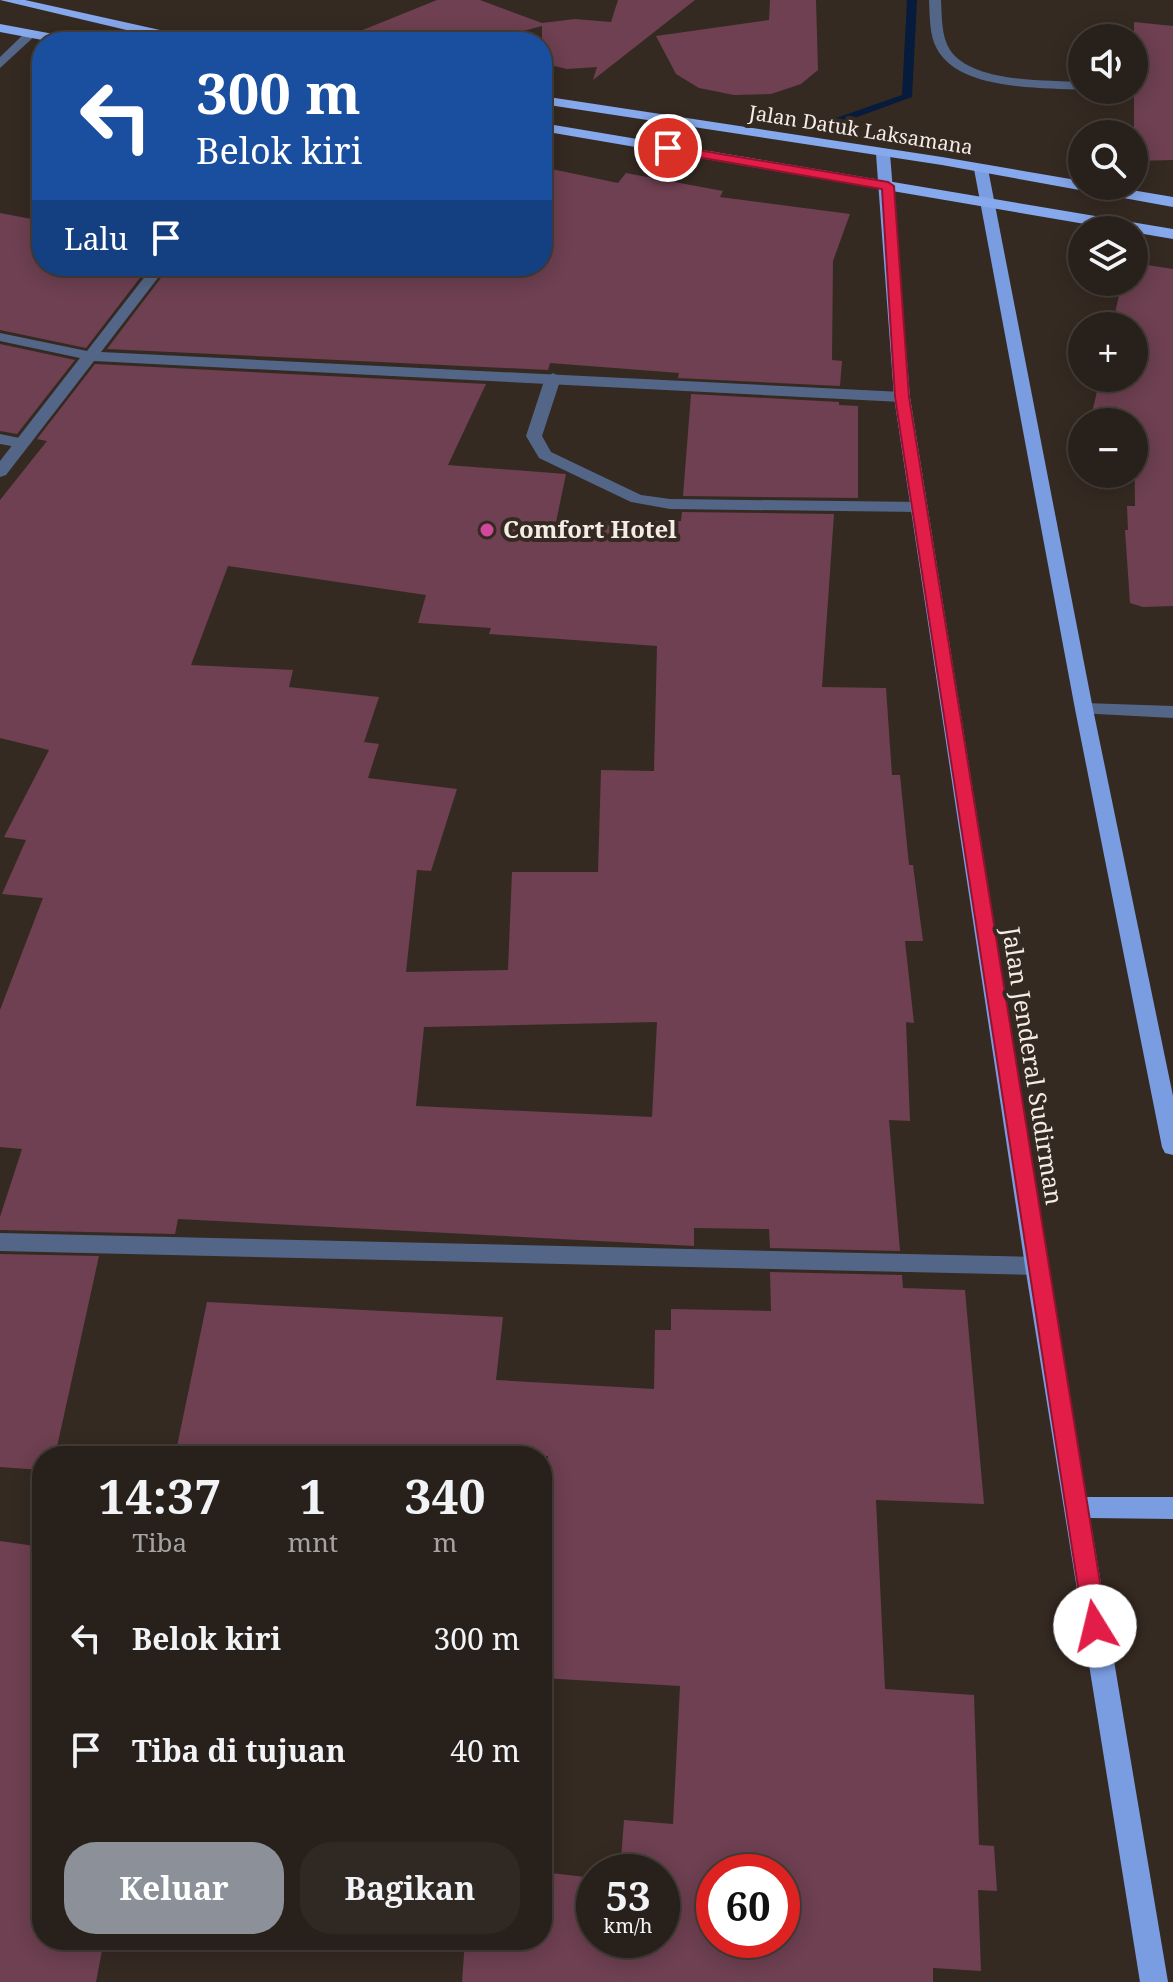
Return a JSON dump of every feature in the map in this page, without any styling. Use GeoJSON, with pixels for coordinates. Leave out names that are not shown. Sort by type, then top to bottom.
{"type":"FeatureCollection","features":[{"type":"Feature","properties":{"kind":"highway"},"geometry":{"type":"LineString","coordinates":[[7,0],[151,32]]}},
{"type":"Feature","properties":{"kind":"highway"},"geometry":{"type":"LineString","coordinates":[[0,28],[31,34]]}},
{"type":"Feature","properties":{"kind":"highway","name":"Jalan Datuk Laksamana"},"geometry":{"type":"LineString","coordinates":[[552,102],[1173,202]]}},
{"type":"Feature","properties":{"kind":"highway"},"geometry":{"type":"LineString","coordinates":[[552,129],[1173,234]]}},
{"type":"Feature","properties":{"kind":"main road","name":"Jalan Jenderal Sudirman"},"geometry":{"type":"LineString","coordinates":[[883,154],[888,186],[902,397],[1036,1266],[1154,1982]]}},
{"type":"Feature","properties":{"kind":"main road"},"geometry":{"type":"LineString","coordinates":[[981,169],[1084,709],[1173,1147]]}},
{"type":"Feature","properties":{"kind":"main road"},"geometry":{"type":"LineString","coordinates":[[1076,1507],[1173,1508]]}},
{"type":"Feature","properties":{"kind":"street"},"geometry":{"type":"LineString","coordinates":[[935,0],[938,35],[953,63],[972,72],[1009,80],[1068,85]]}},
{"type":"Feature","properties":{"kind":"street"},"geometry":{"type":"LineString","coordinates":[[0,64],[31,34]]}},
{"type":"Feature","properties":{"kind":"street"},"geometry":{"type":"LineString","coordinates":[[0,472],[152,276]]}},
{"type":"Feature","properties":{"kind":"street"},"geometry":{"type":"LineString","coordinates":[[0,337],[91,356],[902,397]]}},
{"type":"Feature","properties":{"kind":"street"},"geometry":{"type":"LineString","coordinates":[[553,378],[534,436],[536,444],[545,455],[637,499],[670,504],[919,507]]}},
{"type":"Feature","properties":{"kind":"street"},"geometry":{"type":"LineString","coordinates":[[0,439],[23,443]]}},
{"type":"Feature","properties":{"kind":"street"},"geometry":{"type":"LineString","coordinates":[[1084,709],[1173,712]]}},
{"type":"Feature","properties":{"kind":"street"},"geometry":{"type":"LineString","coordinates":[[0,1242],[1036,1266]]}},
{"type":"Feature","properties":{"kind":"building"},"geometry":{"type":"Polygon","coordinates":[[[437,0],[480,0],[542,23],[575,19],[611,22],[618,0],[695,0],[593,80],[597,67],[567,69],[552,65],[552,32],[542,32],[542,26],[520,32],[358,32],[437,0]]]}},
{"type":"Feature","properties":{"kind":"building"},"geometry":{"type":"Polygon","coordinates":[[[770,0],[816,0],[818,70],[801,84],[771,94],[734,95],[699,88],[676,74],[656,36],[769,20],[770,0]]]}},
{"type":"Feature","properties":{"kind":"building"},"geometry":{"type":"Polygon","coordinates":[[[1134,22],[1173,26],[1173,160],[1148,161],[1148,120],[1134,120],[1134,104],[1148,104],[1148,24],[1134,22]]]}},
{"type":"Feature","properties":{"kind":"building"},"geometry":{"type":"Polygon","coordinates":[[[552,169],[618,183],[626,173],[723,191],[720,197],[850,214],[833,261],[832,360],[842,361],[840,386],[678,378],[679,373],[550,363],[548,370],[107,349],[162,276],[552,276],[552,169]]]}},
{"type":"Feature","properties":{"kind":"building"},"geometry":{"type":"Polygon","coordinates":[[[0,213],[32,219],[32,276],[141,276],[86,348],[0,330],[0,213]]]}},
{"type":"Feature","properties":{"kind":"building"},"geometry":{"type":"Polygon","coordinates":[[[1148,265],[1173,269],[1173,606],[1143,607],[1130,603],[1125,530],[1128,530],[1127,506],[1135,506],[1135,488],[1148,488],[1148,408],[1093,408],[1097,392],[1148,392],[1148,312],[1115,312],[1119,296],[1148,296],[1148,265]]]}},
{"type":"Feature","properties":{"kind":"building"},"geometry":{"type":"Polygon","coordinates":[[[0,344],[75,360],[17,434],[0,431],[0,344]]]}},
{"type":"Feature","properties":{"kind":"building"},"geometry":{"type":"Polygon","coordinates":[[[95,364],[486,384],[448,465],[566,474],[556,522],[681,521],[682,512],[834,514],[822,687],[886,688],[892,775],[900,775],[909,865],[913,865],[923,941],[905,941],[914,1023],[906,1022],[910,1121],[889,1120],[900,1251],[770,1248],[769,1229],[694,1228],[694,1246],[178,1219],[175,1234],[0,1230],[0,1217],[22,1149],[0,1147],[0,1010],[43,898],[2,894],[26,840],[4,837],[49,750],[0,738],[0,500],[47,441],[37,439],[95,364]],[[228,566],[191,665],[293,670],[289,687],[379,697],[364,742],[379,744],[368,778],[457,789],[431,871],[417,870],[406,972],[508,970],[512,872],[598,872],[601,770],[654,771],[657,646],[489,634],[491,628],[418,623],[426,595],[228,566]],[[657,1022],[424,1027],[416,1106],[652,1117],[657,1022]]]}},
{"type":"Feature","properties":{"kind":"building"},"geometry":{"type":"Polygon","coordinates":[[[691,394],[839,402],[839,405],[858,406],[858,498],[683,496],[691,394]]]}},
{"type":"Feature","properties":{"kind":"building"},"geometry":{"type":"Polygon","coordinates":[[[0,1254],[99,1256],[57,1446],[32,1446],[32,1469],[0,1467],[0,1254]]]}},
{"type":"Feature","properties":{"kind":"building"},"geometry":{"type":"Polygon","coordinates":[[[770,1272],[902,1275],[903,1288],[965,1290],[984,1504],[876,1500],[885,1689],[974,1695],[979,1845],[994,1846],[997,1891],[978,1890],[981,1971],[933,1968],[933,1982],[462,1982],[464,1950],[552,1950],[552,1873],[576,1876],[576,1958],[680,1958],[680,1854],[621,1854],[624,1820],[673,1824],[680,1686],[552,1679],[552,1446],[177,1446],[207,1302],[503,1317],[496,1380],[654,1389],[655,1330],[671,1330],[671,1309],[771,1311],[770,1272]]]}},
{"type":"Feature","properties":{"kind":"building"},"geometry":{"type":"Polygon","coordinates":[[[0,1541],[32,1546],[32,1950],[102,1950],[96,1982],[0,1982],[0,1541]]]}},
{"type":"Feature","properties":{"kind":"waterway"},"geometry":{"type":"LineString","coordinates":[[823,126],[907,97],[912,0]]}},
{"type":"Feature","properties":{"kind":"place","name":"Comfort Hotel"},"geometry":{"type":"Point","coordinates":[487,530]}},
{"type":"Feature","properties":{"kind":"route"},"geometry":{"type":"LineString","coordinates":[[668,148],[888,186],[902,397],[1036,1266],[1095,1626]]}}]}
